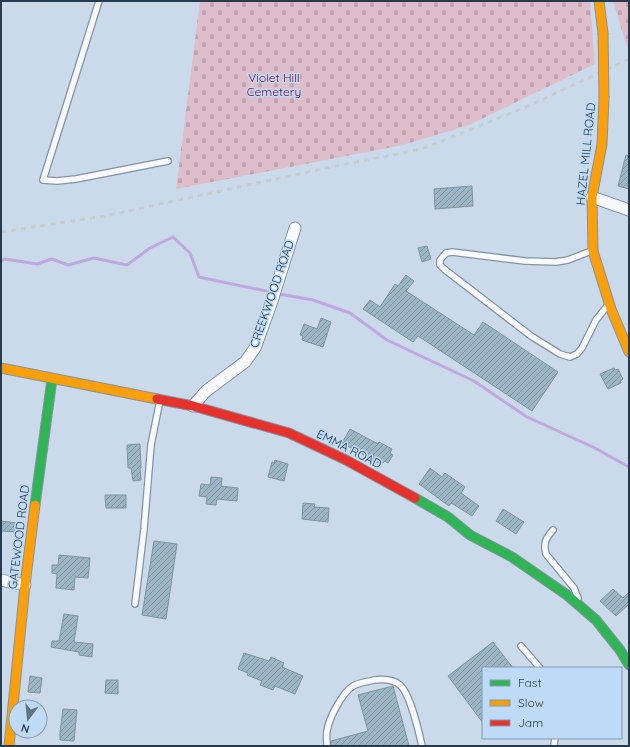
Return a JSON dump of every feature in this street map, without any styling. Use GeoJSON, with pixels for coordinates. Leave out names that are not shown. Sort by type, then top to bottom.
{"type":"FeatureCollection","features":[{"type":"Feature","properties":{"kind":"street","name":"HAZEL MILL ROAD"},"geometry":{"type":"LineString","coordinates":[[599,1],[602,33],[604,98],[602,144],[592,197],[593,251],[609,303],[629,352]]}},
{"type":"Feature","properties":{"kind":"street"},"geometry":{"type":"LineString","coordinates":[[592,197],[629,210]]}},
{"type":"Feature","properties":{"kind":"street","name":"CREEKWOOD ROAD"},"geometry":{"type":"LineString","coordinates":[[193,406],[206,390],[245,362],[255,348],[271,304],[295,228]]}},
{"type":"Feature","properties":{"kind":"street","name":"EMMA ROAD"},"geometry":{"type":"LineString","coordinates":[[1,368],[193,406],[289,433],[346,460],[448,517],[470,534],[512,557],[567,595],[596,620],[620,650],[629,665]]}},
{"type":"Feature","properties":{"kind":"street","name":"GATEWOOD ROAD"},"geometry":{"type":"LineString","coordinates":[[9,746],[25,585],[52,379]]}},
{"type":"Feature","properties":{"kind":"street"},"geometry":{"type":"LineString","coordinates":[[1,580],[25,585]]}},
{"type":"Feature","properties":{"kind":"lane"},"geometry":{"type":"LineString","coordinates":[[99,1],[43,180],[57,181],[76,179],[168,160]]}},
{"type":"Feature","properties":{"kind":"lane"},"geometry":{"type":"LineString","coordinates":[[593,251],[568,260],[556,262],[525,261],[452,252],[446,253],[440,260],[440,264],[444,269],[531,336],[560,354],[570,356],[577,354],[582,348],[596,320],[609,303]]}},
{"type":"Feature","properties":{"kind":"lane"},"geometry":{"type":"LineString","coordinates":[[135,604],[144,530],[151,445],[160,399]]}},
{"type":"Feature","properties":{"kind":"lane"},"geometry":{"type":"LineString","coordinates":[[553,530],[545,540],[544,547],[546,554],[574,588],[578,598],[577,604]]}},
{"type":"Feature","properties":{"kind":"lane"},"geometry":{"type":"LineString","coordinates":[[521,646],[539,667]]}},
{"type":"Feature","properties":{"kind":"lane"},"geometry":{"type":"LineString","coordinates":[[327,746],[327,730],[344,695],[351,687],[359,683],[379,679],[391,680],[400,686],[407,696],[422,746]]}},
{"type":"Feature","properties":{"kind":"green space","name":"Violet Hill Cemetery"},"geometry":{"type":"Polygon","coordinates":[[[200,1],[590,1],[595,64],[469,125],[403,145],[176,189],[200,1]]]}},
{"type":"Feature","properties":{"kind":"green space"},"geometry":{"type":"Polygon","coordinates":[[[613,1],[629,1],[629,46],[627,47],[613,1]]]}},
{"type":"Feature","properties":{"kind":"building"},"geometry":{"type":"Polygon","coordinates":[[[626,155],[629,156],[629,189],[618,186],[626,155]]]}},
{"type":"Feature","properties":{"kind":"building"},"geometry":{"type":"Polygon","coordinates":[[[472,186],[473,206],[435,209],[434,189],[472,186]]]}},
{"type":"Feature","properties":{"kind":"building"},"geometry":{"type":"Polygon","coordinates":[[[427,246],[431,259],[422,262],[418,248],[427,246]]]}},
{"type":"Feature","properties":{"kind":"building"},"geometry":{"type":"Polygon","coordinates":[[[406,275],[414,281],[406,291],[474,335],[483,322],[558,372],[532,411],[418,336],[413,342],[363,309],[370,300],[380,307],[395,284],[398,286],[406,275]]]}},
{"type":"Feature","properties":{"kind":"building"},"geometry":{"type":"Polygon","coordinates":[[[321,318],[331,322],[323,347],[302,340],[303,336],[300,335],[304,324],[317,329],[321,318]]]}},
{"type":"Feature","properties":{"kind":"building"},"geometry":{"type":"Polygon","coordinates":[[[614,368],[615,370],[618,369],[623,379],[620,381],[621,383],[608,389],[600,374],[614,368]]]}},
{"type":"Feature","properties":{"kind":"building"},"geometry":{"type":"Polygon","coordinates":[[[350,429],[378,444],[379,442],[392,449],[390,453],[393,455],[388,463],[385,461],[383,463],[381,462],[380,464],[342,443],[350,429]]]}},
{"type":"Feature","properties":{"kind":"building"},"geometry":{"type":"Polygon","coordinates":[[[140,444],[141,480],[133,481],[131,468],[128,468],[127,445],[140,444]]]}},
{"type":"Feature","properties":{"kind":"building"},"geometry":{"type":"Polygon","coordinates":[[[275,460],[288,464],[284,481],[268,477],[272,462],[274,463],[275,460]]]}},
{"type":"Feature","properties":{"kind":"building"},"geometry":{"type":"Polygon","coordinates":[[[430,468],[442,477],[445,473],[465,487],[461,493],[479,506],[472,516],[451,503],[449,506],[419,484],[430,468]]]}},
{"type":"Feature","properties":{"kind":"building"},"geometry":{"type":"Polygon","coordinates":[[[211,477],[222,478],[221,486],[238,488],[237,501],[217,499],[216,505],[206,504],[207,497],[199,496],[201,484],[210,485],[211,477]]]}},
{"type":"Feature","properties":{"kind":"building"},"geometry":{"type":"Polygon","coordinates":[[[105,495],[126,495],[126,508],[106,508],[105,495]]]}},
{"type":"Feature","properties":{"kind":"building"},"geometry":{"type":"Polygon","coordinates":[[[303,503],[315,504],[314,507],[329,508],[328,522],[302,519],[303,503]]]}},
{"type":"Feature","properties":{"kind":"building"},"geometry":{"type":"Polygon","coordinates":[[[503,509],[524,522],[516,534],[496,521],[503,509]]]}},
{"type":"Feature","properties":{"kind":"building"},"geometry":{"type":"Polygon","coordinates":[[[1,521],[17,523],[16,532],[1,531],[1,521]]]}},
{"type":"Feature","properties":{"kind":"building"},"geometry":{"type":"Polygon","coordinates":[[[154,541],[177,544],[166,619],[142,615],[154,541]]]}},
{"type":"Feature","properties":{"kind":"building"},"geometry":{"type":"Polygon","coordinates":[[[59,555],[90,558],[88,578],[75,577],[74,590],[56,588],[57,574],[52,573],[52,565],[58,565],[59,555]]]}},
{"type":"Feature","properties":{"kind":"building"},"geometry":{"type":"Polygon","coordinates":[[[613,589],[623,598],[629,592],[629,604],[616,616],[600,601],[613,589]]]}},
{"type":"Feature","properties":{"kind":"building"},"geometry":{"type":"Polygon","coordinates":[[[64,614],[78,616],[74,642],[93,644],[92,657],[79,655],[79,652],[51,647],[52,641],[59,641],[64,614]]]}},
{"type":"Feature","properties":{"kind":"building"},"geometry":{"type":"Polygon","coordinates":[[[493,642],[512,667],[482,667],[482,722],[448,676],[493,642]]]}},
{"type":"Feature","properties":{"kind":"building"},"geometry":{"type":"Polygon","coordinates":[[[244,653],[269,661],[271,657],[284,663],[282,667],[303,676],[295,694],[275,686],[273,690],[260,685],[262,681],[247,675],[248,673],[238,669],[244,653]]]}},
{"type":"Feature","properties":{"kind":"building"},"geometry":{"type":"Polygon","coordinates":[[[30,676],[42,678],[40,693],[28,692],[30,676]]]}},
{"type":"Feature","properties":{"kind":"building"},"geometry":{"type":"Polygon","coordinates":[[[106,680],[118,680],[118,694],[105,693],[106,680]]]}},
{"type":"Feature","properties":{"kind":"building"},"geometry":{"type":"Polygon","coordinates":[[[393,686],[409,746],[331,746],[331,741],[368,731],[358,695],[393,686]]]}},
{"type":"Feature","properties":{"kind":"building"},"geometry":{"type":"Polygon","coordinates":[[[63,709],[77,710],[74,741],[60,740],[63,709]]]}},
{"type":"Feature","properties":{"kind":"waterway"},"geometry":{"type":"LineString","coordinates":[[1,261],[5,259],[37,264],[52,259],[68,265],[94,258],[127,265],[150,248],[173,237],[190,253],[199,277],[266,291]]}},
{"type":"Feature","properties":{"kind":"waterway"},"geometry":{"type":"LineString","coordinates":[[279,294],[313,300],[350,313],[387,340],[474,381],[527,417],[593,447],[629,467]]}},
{"type":"Feature","properties":{"kind":"railway"},"geometry":{"type":"LineString","coordinates":[[1,232],[105,216],[331,167],[422,149],[526,107],[629,59]]}},
{"type":"Feature","properties":{"kind":"traffic: fast"},"geometry":{"type":"LineString","coordinates":[[35,505],[52,379]]}},
{"type":"Feature","properties":{"kind":"traffic: fast"},"geometry":{"type":"LineString","coordinates":[[415,498],[448,517],[470,535],[512,557],[567,595],[596,620],[620,650],[629,665]]}},
{"type":"Feature","properties":{"kind":"traffic: slow"},"geometry":{"type":"LineString","coordinates":[[599,1],[603,33]]}},
{"type":"Feature","properties":{"kind":"traffic: slow"},"geometry":{"type":"LineString","coordinates":[[603,33],[604,98]]}},
{"type":"Feature","properties":{"kind":"traffic: slow"},"geometry":{"type":"LineString","coordinates":[[604,98],[602,144],[592,197],[593,251],[611,309],[629,352]]}},
{"type":"Feature","properties":{"kind":"traffic: slow"},"geometry":{"type":"LineString","coordinates":[[1,368],[157,399]]}},
{"type":"Feature","properties":{"kind":"traffic: slow"},"geometry":{"type":"LineString","coordinates":[[9,746],[25,585],[35,505]]}},
{"type":"Feature","properties":{"kind":"traffic: jam"},"geometry":{"type":"LineString","coordinates":[[157,399],[193,406],[289,433],[346,460],[415,498]]}}]}
